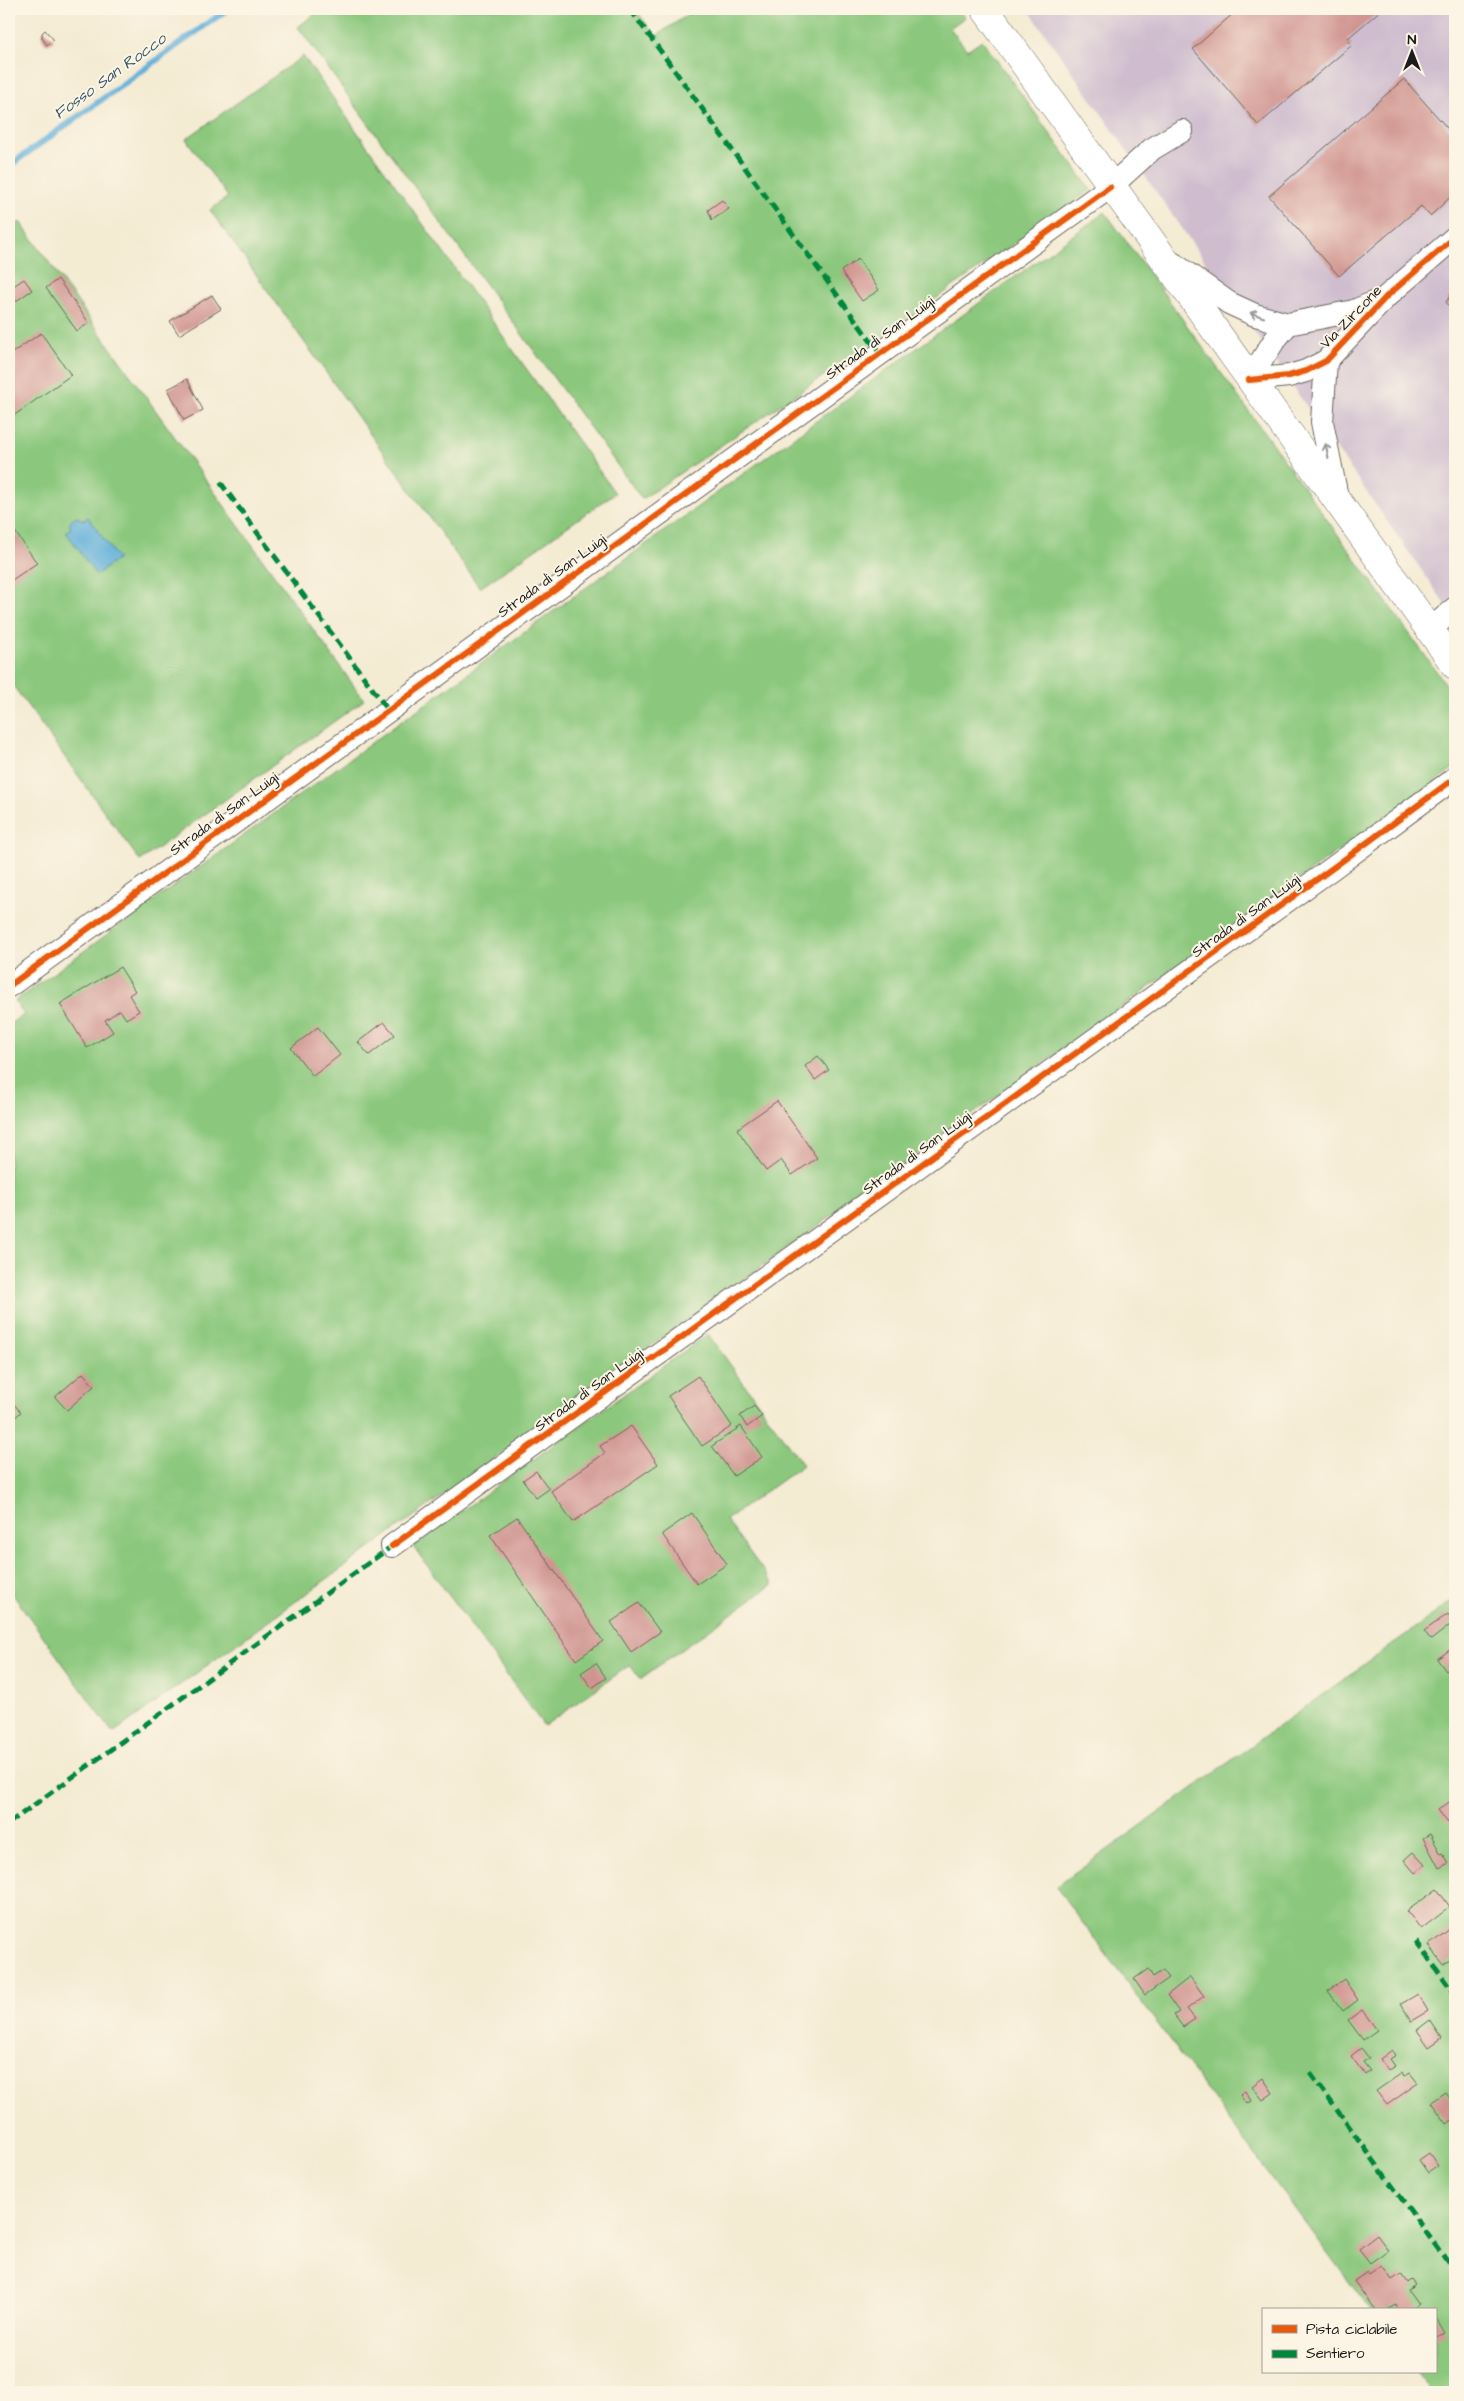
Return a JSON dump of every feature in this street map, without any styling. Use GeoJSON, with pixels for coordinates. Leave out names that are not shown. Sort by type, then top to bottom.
{"type":"FeatureCollection","features":[{"type":"Feature","properties":{"kind":"main road"},"geometry":{"type":"LineString","coordinates":[[984,9],[1249,380],[1337,498],[1455,665]]}},
{"type":"Feature","properties":{"kind":"street","name":"Strada di San Luigi"},"geometry":{"type":"LineString","coordinates":[[9,986],[1110,187],[1152,149],[1182,131]]}},
{"type":"Feature","properties":{"kind":"street","name":"Via Zircone"},"geometry":{"type":"LineString","coordinates":[[1249,380],[1289,376],[1306,371],[1326,361],[1387,296],[1455,237]]}},
{"type":"Feature","properties":{"kind":"street","name":"Via Zircone"},"geometry":{"type":"LineString","coordinates":[[1159,253],[1228,303],[1255,315],[1288,324],[1354,311],[1387,296]]}},
{"type":"Feature","properties":{"kind":"street"},"geometry":{"type":"LineString","coordinates":[[1249,380],[1274,341],[1288,324]]}},
{"type":"Feature","properties":{"kind":"street","name":"Via Zircone"},"geometry":{"type":"LineString","coordinates":[[1326,361],[1322,422],[1337,498]]}},
{"type":"Feature","properties":{"kind":"street"},"geometry":{"type":"LineString","coordinates":[[1430,630],[1455,608]]}},
{"type":"Feature","properties":{"kind":"street","name":"Strada di San Luigi"},"geometry":{"type":"LineString","coordinates":[[392,1546],[1455,778]]}},
{"type":"Feature","properties":{"kind":"shaded area"},"geometry":{"type":"Polygon","coordinates":[[[1028,9],[1455,9],[1455,618],[1028,9]]]}},
{"type":"Feature","properties":{"kind":"green space"},"geometry":{"type":"Polygon","coordinates":[[[321,9],[635,9],[656,36],[696,9],[959,9],[965,17],[950,28],[967,50],[982,40],[1091,190],[878,339],[642,499],[298,27],[321,9]]]}},
{"type":"Feature","properties":{"kind":"green space"},"geometry":{"type":"Polygon","coordinates":[[[303,56],[615,493],[480,588],[210,210],[228,197],[186,139],[303,56]]]}},
{"type":"Feature","properties":{"kind":"green space"},"geometry":{"type":"Polygon","coordinates":[[[1105,212],[1455,697],[1455,767],[113,1733],[9,1589],[9,1024],[24,1015],[15,1001],[1105,212]]]}},
{"type":"Feature","properties":{"kind":"green space"},"geometry":{"type":"Polygon","coordinates":[[[20,222],[364,700],[140,861],[9,680],[9,230],[20,222]]]}},
{"type":"Feature","properties":{"kind":"green space"},"geometry":{"type":"Polygon","coordinates":[[[708,1334],[803,1465],[726,1520],[773,1584],[640,1679],[630,1665],[544,1726],[413,1546],[708,1334]]]}},
{"type":"Feature","properties":{"kind":"green space"},"geometry":{"type":"Polygon","coordinates":[[[1455,1599],[1455,2392],[1431,2392],[1418,2374],[1436,2374],[1436,2308],[1369,2308],[1056,1887],[1455,1599]]]}},
{"type":"Feature","properties":{"kind":"water"},"geometry":{"type":"Polygon","coordinates":[[[76,517],[84,520],[88,517],[118,559],[96,575],[66,532],[70,529],[70,522],[76,517]]]}},
{"type":"Feature","properties":{"kind":"building"},"geometry":{"type":"Polygon","coordinates":[[[1234,9],[1382,9],[1347,39],[1352,45],[1258,125],[1193,49],[1236,11],[1234,9]]]}},
{"type":"Feature","properties":{"kind":"building"},"geometry":{"type":"Polygon","coordinates":[[[45,30],[54,40],[47,45],[42,38],[42,33],[45,30]]]}},
{"type":"Feature","properties":{"kind":"building"},"geometry":{"type":"Polygon","coordinates":[[[1404,79],[1455,137],[1455,193],[1430,216],[1421,206],[1339,276],[1269,196],[1404,79]]]}},
{"type":"Feature","properties":{"kind":"building"},"geometry":{"type":"Polygon","coordinates":[[[722,200],[729,209],[712,220],[708,210],[722,200]]]}},
{"type":"Feature","properties":{"kind":"building"},"geometry":{"type":"Polygon","coordinates":[[[858,259],[879,290],[862,301],[841,271],[858,259]]]}},
{"type":"Feature","properties":{"kind":"building"},"geometry":{"type":"Polygon","coordinates":[[[24,279],[32,290],[9,306],[9,289],[24,279]]]}},
{"type":"Feature","properties":{"kind":"building"},"geometry":{"type":"Polygon","coordinates":[[[58,279],[89,323],[77,331],[46,288],[58,279]]]}},
{"type":"Feature","properties":{"kind":"building"},"geometry":{"type":"Polygon","coordinates":[[[1455,290],[1455,313],[1446,302],[1455,290]]]}},
{"type":"Feature","properties":{"kind":"building"},"geometry":{"type":"Polygon","coordinates":[[[212,295],[221,309],[179,335],[170,321],[212,295]]]}},
{"type":"Feature","properties":{"kind":"building"},"geometry":{"type":"Polygon","coordinates":[[[41,333],[71,375],[9,419],[9,355],[41,333]]]}},
{"type":"Feature","properties":{"kind":"building"},"geometry":{"type":"Polygon","coordinates":[[[187,379],[203,410],[184,420],[168,389],[187,379]]]}},
{"type":"Feature","properties":{"kind":"building"},"geometry":{"type":"Polygon","coordinates":[[[9,523],[37,563],[9,582],[9,523]]]}},
{"type":"Feature","properties":{"kind":"building"},"geometry":{"type":"Polygon","coordinates":[[[120,967],[135,991],[129,995],[139,1011],[126,1019],[120,1010],[105,1020],[113,1032],[87,1048],[60,1004],[120,967]]]}},
{"type":"Feature","properties":{"kind":"building"},"geometry":{"type":"Polygon","coordinates":[[[384,1022],[395,1035],[369,1055],[358,1042],[384,1022]]]}},
{"type":"Feature","properties":{"kind":"building"},"geometry":{"type":"Polygon","coordinates":[[[318,1027],[340,1055],[313,1076],[291,1048],[318,1027]]]}},
{"type":"Feature","properties":{"kind":"building"},"geometry":{"type":"Polygon","coordinates":[[[818,1056],[829,1070],[815,1080],[805,1066],[818,1056]]]}},
{"type":"Feature","properties":{"kind":"building"},"geometry":{"type":"Polygon","coordinates":[[[777,1101],[817,1158],[792,1175],[781,1160],[766,1171],[737,1129],[777,1101]]]}},
{"type":"Feature","properties":{"kind":"building"},"geometry":{"type":"Polygon","coordinates":[[[83,1373],[94,1386],[67,1410],[55,1397],[83,1373]]]}},
{"type":"Feature","properties":{"kind":"building"},"geometry":{"type":"Polygon","coordinates":[[[698,1376],[732,1426],[702,1446],[668,1396],[698,1376]]]}},
{"type":"Feature","properties":{"kind":"building"},"geometry":{"type":"Polygon","coordinates":[[[9,1399],[21,1412],[9,1423],[9,1399]]]}},
{"type":"Feature","properties":{"kind":"building"},"geometry":{"type":"Polygon","coordinates":[[[754,1406],[762,1416],[747,1427],[740,1416],[754,1406]]]}},
{"type":"Feature","properties":{"kind":"building"},"geometry":{"type":"Polygon","coordinates":[[[631,1426],[658,1464],[573,1522],[551,1491],[605,1453],[600,1446],[631,1426]]]}},
{"type":"Feature","properties":{"kind":"building"},"geometry":{"type":"Polygon","coordinates":[[[741,1426],[762,1457],[734,1476],[712,1446],[741,1426]]]}},
{"type":"Feature","properties":{"kind":"building"},"geometry":{"type":"Polygon","coordinates":[[[536,1471],[549,1489],[536,1498],[523,1480],[536,1471]]]}},
{"type":"Feature","properties":{"kind":"building"},"geometry":{"type":"Polygon","coordinates":[[[692,1513],[727,1564],[697,1584],[662,1534],[692,1513]]]}},
{"type":"Feature","properties":{"kind":"building"},"geometry":{"type":"Polygon","coordinates":[[[517,1517],[603,1641],[576,1660],[490,1535],[517,1517]]]}},
{"type":"Feature","properties":{"kind":"building"},"geometry":{"type":"Polygon","coordinates":[[[639,1603],[660,1632],[631,1652],[611,1622],[639,1603]]]}},
{"type":"Feature","properties":{"kind":"building"},"geometry":{"type":"Polygon","coordinates":[[[1448,1614],[1454,1622],[1431,1640],[1424,1631],[1448,1614]]]}},
{"type":"Feature","properties":{"kind":"building"},"geometry":{"type":"Polygon","coordinates":[[[1451,1649],[1455,1655],[1455,1665],[1446,1671],[1437,1659],[1451,1649]]]}},
{"type":"Feature","properties":{"kind":"building"},"geometry":{"type":"Polygon","coordinates":[[[596,1663],[606,1678],[592,1688],[581,1673],[596,1663]]]}},
{"type":"Feature","properties":{"kind":"building"},"geometry":{"type":"Polygon","coordinates":[[[1455,1798],[1455,1818],[1448,1823],[1438,1810],[1455,1798]]]}},
{"type":"Feature","properties":{"kind":"building"},"geometry":{"type":"Polygon","coordinates":[[[1430,1834],[1441,1854],[1443,1853],[1449,1863],[1439,1868],[1423,1838],[1430,1834]]]}},
{"type":"Feature","properties":{"kind":"building"},"geometry":{"type":"Polygon","coordinates":[[[1413,1852],[1425,1865],[1415,1873],[1404,1860],[1413,1852]]]}},
{"type":"Feature","properties":{"kind":"building"},"geometry":{"type":"Polygon","coordinates":[[[1437,1889],[1450,1907],[1421,1929],[1407,1911],[1437,1889]]]}},
{"type":"Feature","properties":{"kind":"building"},"geometry":{"type":"Polygon","coordinates":[[[1455,1925],[1455,1956],[1443,1965],[1429,1945],[1455,1925]]]}},
{"type":"Feature","properties":{"kind":"building"},"geometry":{"type":"Polygon","coordinates":[[[1148,1969],[1153,1977],[1163,1970],[1169,1978],[1145,1995],[1134,1979],[1148,1969]]]}},
{"type":"Feature","properties":{"kind":"building"},"geometry":{"type":"Polygon","coordinates":[[[1190,1977],[1204,1996],[1187,2009],[1195,2019],[1183,2027],[1174,2015],[1179,2012],[1167,1995],[1190,1977]]]}},
{"type":"Feature","properties":{"kind":"building"},"geometry":{"type":"Polygon","coordinates":[[[1344,1979],[1358,2000],[1343,2011],[1328,1991],[1344,1979]]]}},
{"type":"Feature","properties":{"kind":"building"},"geometry":{"type":"Polygon","coordinates":[[[1418,1994],[1428,2011],[1411,2021],[1401,2004],[1418,1994]]]}},
{"type":"Feature","properties":{"kind":"building"},"geometry":{"type":"Polygon","coordinates":[[[1362,2010],[1377,2030],[1363,2040],[1348,2020],[1362,2010]]]}},
{"type":"Feature","properties":{"kind":"building"},"geometry":{"type":"Polygon","coordinates":[[[1430,2020],[1442,2038],[1429,2047],[1417,2030],[1430,2020]]]}},
{"type":"Feature","properties":{"kind":"building"},"geometry":{"type":"Polygon","coordinates":[[[1361,2048],[1369,2058],[1363,2062],[1370,2071],[1365,2075],[1351,2056],[1361,2048]]]}},
{"type":"Feature","properties":{"kind":"building"},"geometry":{"type":"Polygon","coordinates":[[[1392,2050],[1396,2055],[1390,2059],[1395,2066],[1388,2070],[1380,2059],[1392,2050]]]}},
{"type":"Feature","properties":{"kind":"building"},"geometry":{"type":"Polygon","coordinates":[[[1402,2073],[1404,2077],[1410,2073],[1418,2083],[1387,2105],[1376,2091],[1402,2073]]]}},
{"type":"Feature","properties":{"kind":"building"},"geometry":{"type":"Polygon","coordinates":[[[1263,2078],[1273,2093],[1263,2100],[1252,2086],[1263,2078]]]}},
{"type":"Feature","properties":{"kind":"building"},"geometry":{"type":"Polygon","coordinates":[[[1245,2091],[1251,2101],[1246,2104],[1240,2095],[1245,2091]]]}},
{"type":"Feature","properties":{"kind":"building"},"geometry":{"type":"Polygon","coordinates":[[[1445,2092],[1455,2106],[1455,2118],[1447,2124],[1431,2102],[1445,2092]]]}},
{"type":"Feature","properties":{"kind":"building"},"geometry":{"type":"Polygon","coordinates":[[[1429,2153],[1438,2166],[1428,2173],[1419,2160],[1429,2153]]]}},
{"type":"Feature","properties":{"kind":"building"},"geometry":{"type":"Polygon","coordinates":[[[1377,2235],[1388,2250],[1370,2263],[1359,2249],[1377,2235]]]}},
{"type":"Feature","properties":{"kind":"building"},"geometry":{"type":"Polygon","coordinates":[[[1382,2266],[1392,2280],[1401,2274],[1407,2283],[1411,2280],[1415,2285],[1408,2290],[1418,2304],[1413,2308],[1398,2308],[1396,2305],[1391,2308],[1374,2308],[1354,2281],[1367,2272],[1369,2275],[1382,2266]]]}},
{"type":"Feature","properties":{"kind":"building"},"geometry":{"type":"Polygon","coordinates":[[[1436,2318],[1445,2333],[1436,2339],[1436,2318]]]}},
{"type":"Feature","properties":{"kind":"waterway","name":"Fosso San Rocco"},"geometry":{"type":"LineString","coordinates":[[9,166],[228,9]]}},
{"type":"Feature","properties":{"kind":"marked path"},"geometry":{"type":"LineString","coordinates":[[630,9],[880,354]]}},
{"type":"Feature","properties":{"kind":"marked path"},"geometry":{"type":"LineString","coordinates":[[220,482],[388,710]]}},
{"type":"Feature","properties":{"kind":"marked path"},"geometry":{"type":"LineString","coordinates":[[9,1823],[392,1546]]}},
{"type":"Feature","properties":{"kind":"marked path"},"geometry":{"type":"LineString","coordinates":[[1416,1941],[1455,1995]]}},
{"type":"Feature","properties":{"kind":"marked path"},"geometry":{"type":"LineString","coordinates":[[1310,2073],[1455,2272]]}},
{"type":"Feature","properties":{"kind":"cycle path"},"geometry":{"type":"LineString","coordinates":[[9,986],[1110,187]]}},
{"type":"Feature","properties":{"kind":"cycle path"},"geometry":{"type":"LineString","coordinates":[[1249,380],[1289,376],[1306,371],[1326,361],[1387,296],[1455,237]]}},
{"type":"Feature","properties":{"kind":"cycle path"},"geometry":{"type":"LineString","coordinates":[[392,1546],[1455,778]]}}]}
